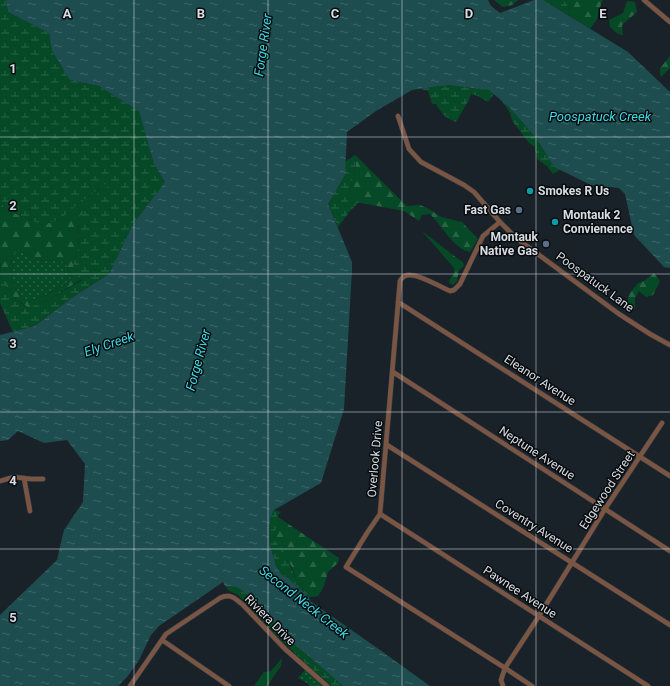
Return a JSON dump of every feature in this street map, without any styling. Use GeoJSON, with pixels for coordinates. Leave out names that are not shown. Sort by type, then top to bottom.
{"type":"FeatureCollection","features":[{"type":"Feature","properties":{"kind":"street"},"geometry":{"type":"LineString","coordinates":[[644,0],[670,22]]}},
{"type":"Feature","properties":{"kind":"street","name":"Poospatuck Lane"},"geometry":{"type":"LineString","coordinates":[[398,116],[409,149],[421,162],[474,192],[500,222],[523,243],[620,314],[670,345]]}},
{"type":"Feature","properties":{"kind":"street","name":"Overlook Drive"},"geometry":{"type":"LineString","coordinates":[[500,222],[483,236],[460,284],[454,290],[450,292],[418,276],[408,275],[403,277],[400,281],[380,514],[346,567],[505,668]]}},
{"type":"Feature","properties":{"kind":"street","name":"Eleanor Avenue"},"geometry":{"type":"LineString","coordinates":[[398,302],[670,476]]}},
{"type":"Feature","properties":{"kind":"street","name":"Neptune Avenue"},"geometry":{"type":"LineString","coordinates":[[392,372],[670,551]]}},
{"type":"Feature","properties":{"kind":"street","name":"Edgewood Street"},"geometry":{"type":"LineString","coordinates":[[505,668],[662,423]]}},
{"type":"Feature","properties":{"kind":"street","name":"Coventry Avenue"},"geometry":{"type":"LineString","coordinates":[[387,444],[670,625]]}},
{"type":"Feature","properties":{"kind":"street"},"geometry":{"type":"LineString","coordinates":[[0,481],[14,477],[43,479]]}},
{"type":"Feature","properties":{"kind":"street"},"geometry":{"type":"LineString","coordinates":[[24,478],[30,511]]}},
{"type":"Feature","properties":{"kind":"street","name":"Pawnee Avenue"},"geometry":{"type":"LineString","coordinates":[[380,514],[648,686]]}},
{"type":"Feature","properties":{"kind":"street","name":"Riviera Drive"},"geometry":{"type":"LineString","coordinates":[[133,685],[166,634],[220,598],[229,596],[243,605],[285,649],[327,686]]}},
{"type":"Feature","properties":{"kind":"street"},"geometry":{"type":"LineString","coordinates":[[162,640],[229,686]]}},
{"type":"Feature","properties":{"kind":"street"},"geometry":{"type":"LineString","coordinates":[[503,686],[502,680],[505,668],[532,686]]}},
{"type":"Feature","properties":{"kind":"green space"},"geometry":{"type":"Polygon","coordinates":[[[0,0],[6,0],[8,12],[49,33],[52,51],[70,80],[99,86],[139,111],[154,164],[165,182],[133,224],[109,274],[73,297],[35,326],[13,332],[0,303],[0,258],[1,278],[15,299],[28,308],[50,299],[82,280],[73,265],[78,248],[79,217],[96,195],[116,181],[107,183],[60,219],[43,225],[4,209],[0,194],[0,0]]]}},
{"type":"Feature","properties":{"kind":"green space"},"geometry":{"type":"Polygon","coordinates":[[[494,0],[518,0],[512,5],[503,7],[494,0]]]}},
{"type":"Feature","properties":{"kind":"green space"},"geometry":{"type":"Polygon","coordinates":[[[543,0],[564,0],[572,12],[568,15],[543,0]]]}},
{"type":"Feature","properties":{"kind":"green space"},"geometry":{"type":"Polygon","coordinates":[[[564,0],[603,0],[597,19],[590,29],[568,15],[572,12],[564,0]]]}},
{"type":"Feature","properties":{"kind":"green space"},"geometry":{"type":"Polygon","coordinates":[[[627,1],[635,2],[637,12],[622,25],[623,35],[618,34],[610,27],[609,20],[623,13],[627,1]]]}},
{"type":"Feature","properties":{"kind":"green space"},"geometry":{"type":"Polygon","coordinates":[[[670,56],[670,68],[661,77],[660,68],[670,56]]]}},
{"type":"Feature","properties":{"kind":"green space"},"geometry":{"type":"Polygon","coordinates":[[[448,85],[489,90],[494,94],[488,102],[471,94],[456,122],[444,115],[436,104],[432,104],[428,91],[421,89],[448,85]]]}},
{"type":"Feature","properties":{"kind":"green space"},"geometry":{"type":"Polygon","coordinates":[[[501,100],[510,108],[536,138],[554,167],[560,170],[553,174],[547,166],[537,159],[535,147],[529,143],[513,122],[509,111],[501,100]]]}},
{"type":"Feature","properties":{"kind":"green space"},"geometry":{"type":"Polygon","coordinates":[[[355,155],[407,206],[420,205],[441,217],[462,222],[478,239],[470,252],[459,247],[430,214],[422,215],[419,221],[404,211],[361,203],[348,203],[350,187],[356,171],[355,155]]]}},
{"type":"Feature","properties":{"kind":"green space"},"geometry":{"type":"Polygon","coordinates":[[[355,155],[356,171],[350,187],[348,203],[358,203],[338,227],[328,204],[345,175],[345,162],[355,155]]]}},
{"type":"Feature","properties":{"kind":"green space"},"geometry":{"type":"Polygon","coordinates":[[[117,180],[79,217],[78,248],[73,265],[82,279],[50,299],[29,308],[15,299],[1,278],[0,194],[4,209],[43,225],[60,219],[107,183],[117,180]],[[18,250],[11,257],[10,271],[15,288],[24,299],[38,299],[63,286],[71,278],[66,264],[59,260],[39,261],[18,250]]]}},
{"type":"Feature","properties":{"kind":"green space"},"geometry":{"type":"Polygon","coordinates":[[[422,231],[463,262],[464,266],[459,270],[457,281],[453,285],[449,283],[454,273],[454,268],[422,231]]]}},
{"type":"Feature","properties":{"kind":"green space"},"geometry":{"type":"Polygon","coordinates":[[[18,250],[39,261],[59,260],[66,264],[71,278],[63,286],[38,299],[24,299],[15,288],[10,271],[11,257],[18,250]]]}},
{"type":"Feature","properties":{"kind":"green space"},"geometry":{"type":"Polygon","coordinates":[[[654,273],[660,281],[653,295],[646,297],[639,291],[635,298],[635,309],[626,307],[629,294],[638,283],[644,281],[654,273]]]}},
{"type":"Feature","properties":{"kind":"green space"},"geometry":{"type":"Polygon","coordinates":[[[274,510],[281,512],[277,516],[281,519],[276,528],[274,540],[285,553],[296,579],[305,591],[312,597],[309,597],[288,578],[281,574],[276,566],[269,541],[270,519],[274,510]]]}},
{"type":"Feature","properties":{"kind":"green space"},"geometry":{"type":"Polygon","coordinates":[[[281,519],[339,558],[338,563],[328,572],[324,586],[318,596],[312,597],[305,591],[296,579],[292,567],[274,540],[276,528],[281,519]]]}},
{"type":"Feature","properties":{"kind":"green space"},"geometry":{"type":"Polygon","coordinates":[[[225,586],[236,587],[242,590],[306,654],[343,686],[332,686],[274,633],[238,595],[228,590],[225,586]]]}},
{"type":"Feature","properties":{"kind":"green space"},"geometry":{"type":"Polygon","coordinates":[[[282,658],[281,666],[267,686],[254,686],[264,672],[271,671],[282,658]]]}},
{"type":"Feature","properties":{"kind":"green space"},"geometry":{"type":"Polygon","coordinates":[[[305,670],[323,686],[310,686],[298,678],[305,670]]]}},
{"type":"Feature","properties":{"kind":"water"},"geometry":{"type":"Polygon","coordinates":[[[6,0],[488,0],[491,6],[500,13],[534,0],[543,0],[628,52],[670,92],[670,268],[664,267],[634,235],[625,194],[619,188],[591,185],[554,167],[536,138],[510,108],[489,90],[448,85],[412,90],[376,111],[347,132],[345,175],[328,204],[352,262],[344,409],[321,483],[274,510],[270,519],[269,541],[276,566],[281,574],[288,578],[309,597],[310,601],[430,686],[343,686],[291,642],[262,609],[242,590],[236,587],[225,586],[223,582],[159,626],[151,635],[139,660],[127,677],[118,686],[0,686],[0,615],[57,560],[64,530],[83,502],[85,464],[67,440],[44,443],[18,431],[8,440],[0,441],[0,335],[35,326],[73,297],[109,274],[133,224],[165,182],[154,164],[139,111],[99,86],[70,80],[52,51],[49,33],[8,12],[6,0]]]}},
{"type":"Feature","properties":{"kind":"place","name":"Smokes R Us"},"geometry":{"type":"Point","coordinates":[530,191]}},
{"type":"Feature","properties":{"kind":"place","name":"Fast Gas"},"geometry":{"type":"Point","coordinates":[519,210]}},
{"type":"Feature","properties":{"kind":"place","name":"Montauk 2 Convienence"},"geometry":{"type":"Point","coordinates":[555,222]}},
{"type":"Feature","properties":{"kind":"place","name":"Montauk Native Gas"},"geometry":{"type":"Point","coordinates":[546,244]}},
{"type":"Feature","properties":{"kind":"water label","name":"Forge River"},"geometry":{"type":"Point","coordinates":[263,45]}},
{"type":"Feature","properties":{"kind":"water label","name":"Poospatuck Creek"},"geometry":{"type":"Point","coordinates":[600,116]}},
{"type":"Feature","properties":{"kind":"water label","name":"Ely Creek"},"geometry":{"type":"Point","coordinates":[109,344]}},
{"type":"Feature","properties":{"kind":"water label","name":"Forge River"},"geometry":{"type":"Point","coordinates":[198,360]}},
{"type":"Feature","properties":{"kind":"water label","name":"Second Neck Creek"},"geometry":{"type":"Point","coordinates":[304,602]}}]}
